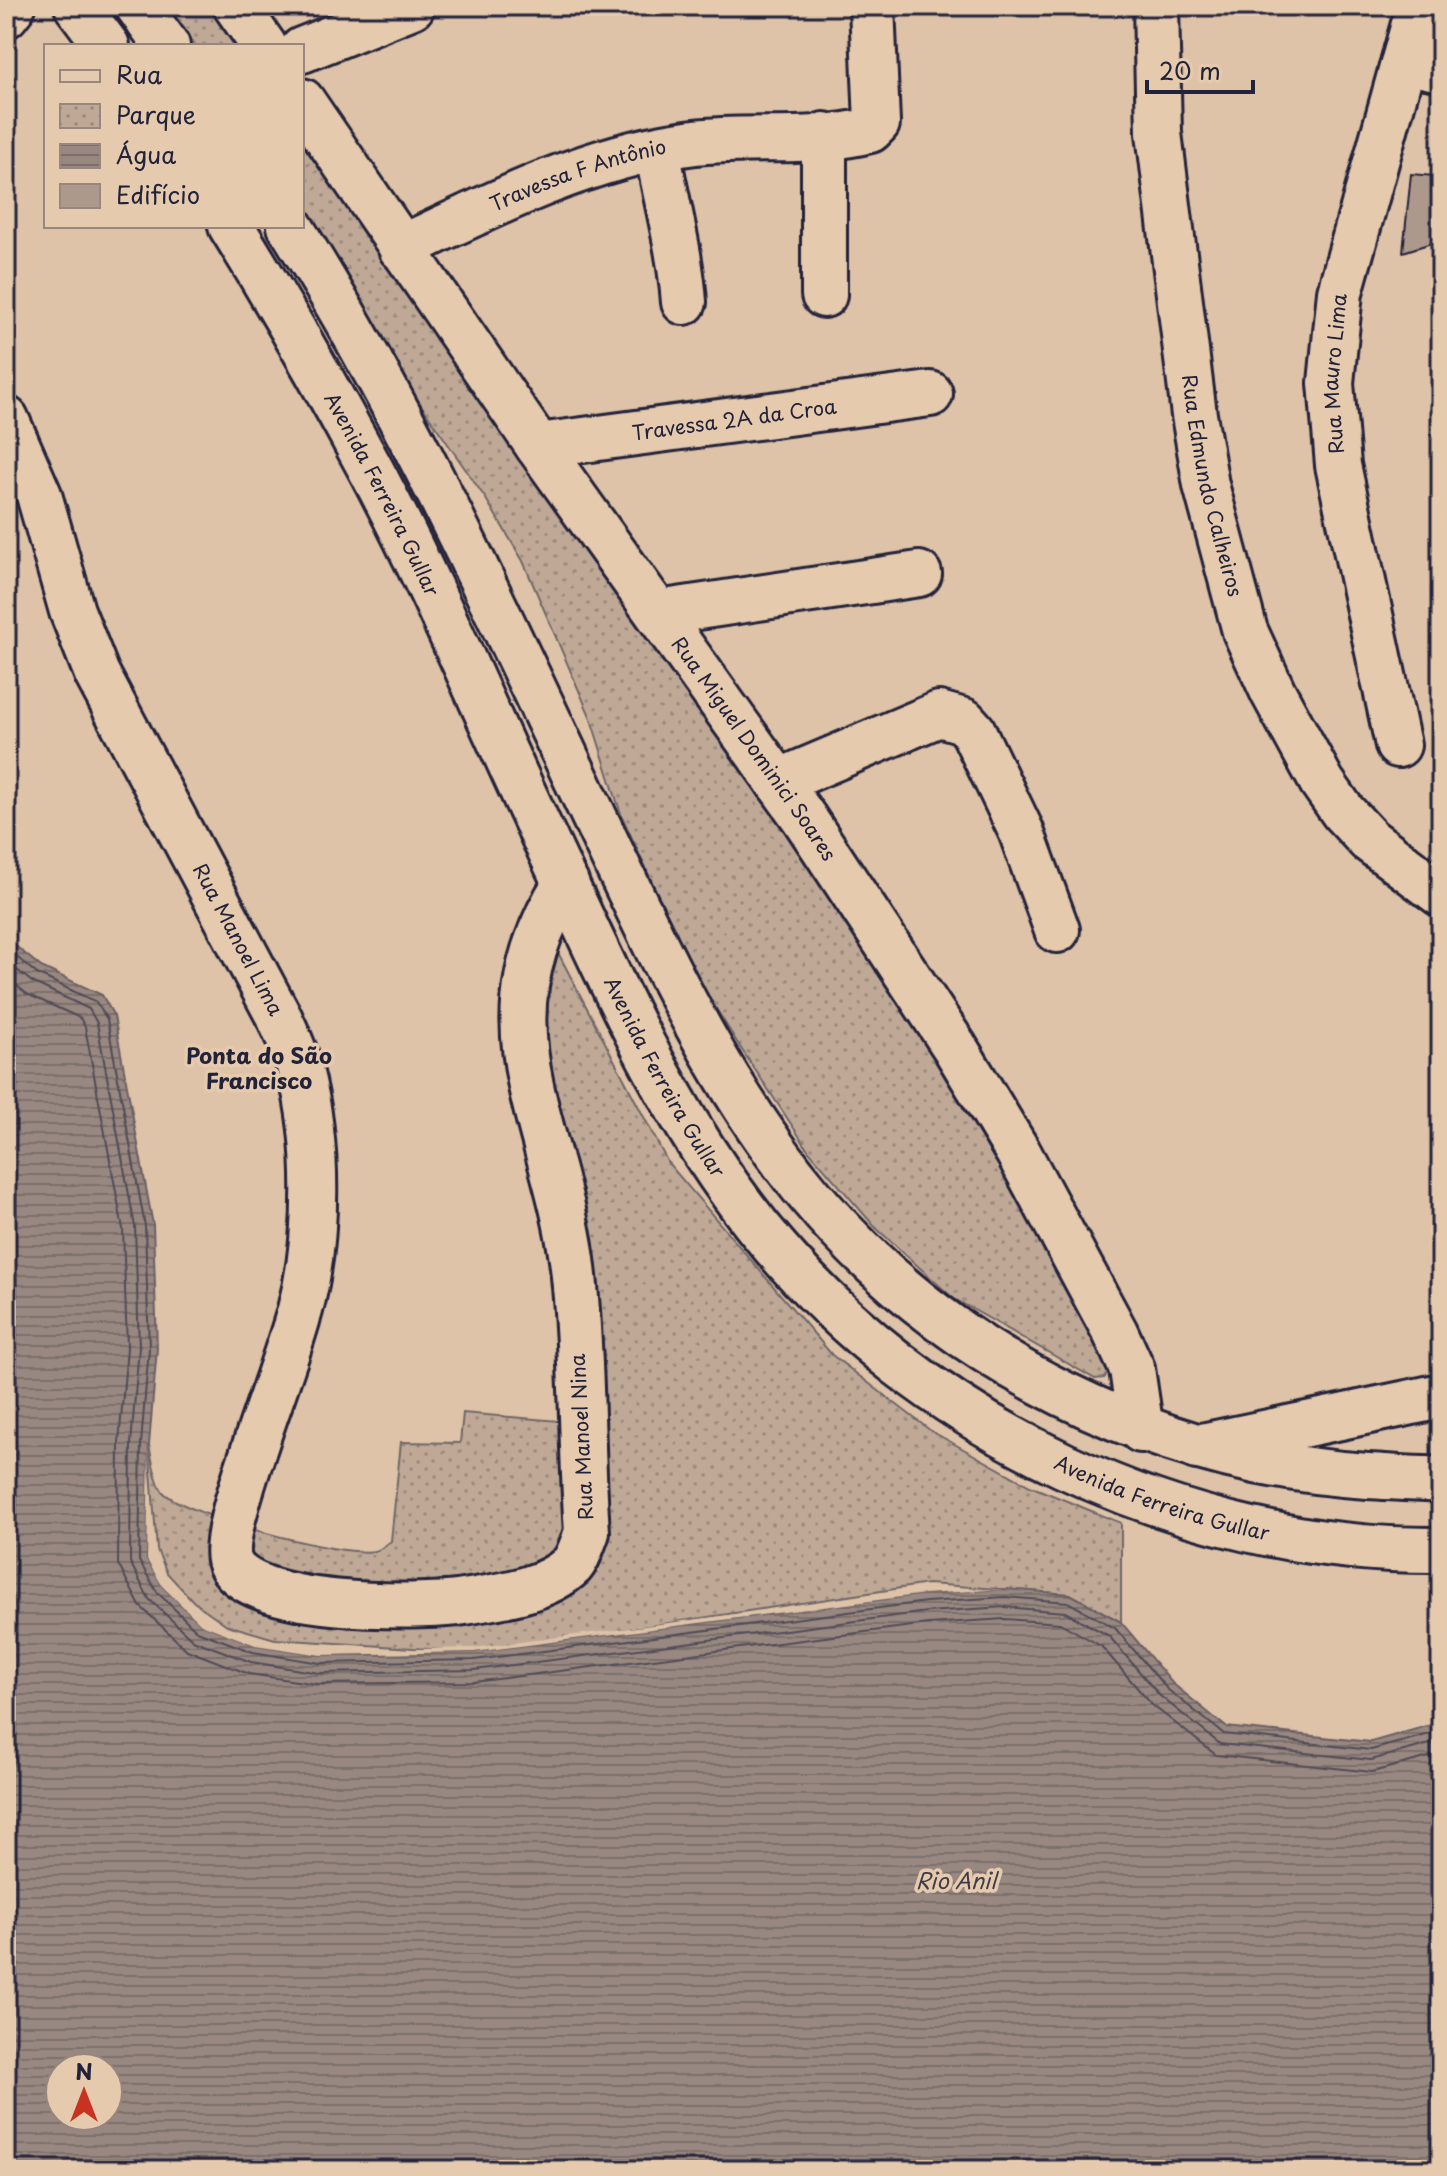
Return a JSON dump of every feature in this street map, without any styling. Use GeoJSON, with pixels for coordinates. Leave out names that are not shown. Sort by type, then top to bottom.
{"type":"FeatureCollection","features":[{"type":"Feature","properties":{"kind":"street"},"geometry":{"type":"LineString","coordinates":[[6,15],[13,6]]}},
{"type":"Feature","properties":{"kind":"street"},"geometry":{"type":"LineString","coordinates":[[77,6],[106,44]]}},
{"type":"Feature","properties":{"kind":"street"},"geometry":{"type":"LineString","coordinates":[[138,6],[166,44]]}},
{"type":"Feature","properties":{"kind":"street"},"geometry":{"type":"LineString","coordinates":[[236,6],[263,44]]}},
{"type":"Feature","properties":{"kind":"street"},"geometry":{"type":"LineString","coordinates":[[304,49],[412,6]]}},
{"type":"Feature","properties":{"kind":"street","name":"Travessa F Antônio"},"geometry":{"type":"LineString","coordinates":[[401,248],[507,198],[611,159],[682,143],[861,132],[877,123],[872,6]]}},
{"type":"Feature","properties":{"kind":"street","name":"Rua Edmundo Calheiros"},"geometry":{"type":"LineString","coordinates":[[1156,6],[1159,133],[1194,415],[1206,485],[1245,631],[1273,692],[1322,782],[1343,812],[1369,840],[1441,894]]}},
{"type":"Feature","properties":{"kind":"street","name":"Rua Mauro Lima"},"geometry":{"type":"LineString","coordinates":[[1398,745],[1338,465],[1331,383],[1340,292],[1422,65],[1419,6]]}},
{"type":"Feature","properties":{"kind":"street","name":"Rua Miguel Dominici Soares"},"geometry":{"type":"LineString","coordinates":[[304,104],[538,446],[778,782],[892,951],[1018,1152],[1132,1369],[1141,1430]]}},
{"type":"Feature","properties":{"kind":"street"},"geometry":{"type":"LineString","coordinates":[[824,135],[824,295]]}},
{"type":"Feature","properties":{"kind":"street"},"geometry":{"type":"LineString","coordinates":[[657,149],[679,248],[684,302]]}},
{"type":"Feature","properties":{"kind":"street","name":"Avenida Ferreira Gullar"},"geometry":{"type":"LineString","coordinates":[[232,228],[278,302],[372,472],[627,1018],[691,1130],[759,1228],[829,1304],[917,1379],[1006,1436],[1108,1486],[1287,1537],[1393,1550],[1441,1550]]}},
{"type":"Feature","properties":{"kind":"street"},"geometry":{"type":"LineString","coordinates":[[291,228],[426,466],[705,1037],[761,1128],[811,1197],[879,1268],[937,1315],[1045,1386],[1141,1430],[1197,1447],[1329,1474],[1441,1479]]}},
{"type":"Feature","properties":{"kind":"street","name":"Travessa 2A da Croa"},"geometry":{"type":"LineString","coordinates":[[538,446],[930,394]]}},
{"type":"Feature","properties":{"kind":"street","name":"Rua Manoel Lima"},"geometry":{"type":"LineString","coordinates":[[6,419],[39,495],[72,611],[97,674],[280,1019],[300,1069],[312,1149],[313,1237],[300,1309],[242,1488]]}},
{"type":"Feature","properties":{"kind":"street"},"geometry":{"type":"LineString","coordinates":[[658,613],[919,574]]}},
{"type":"Feature","properties":{"kind":"street"},"geometry":{"type":"LineString","coordinates":[[778,782],[939,714],[964,721],[973,731],[1021,831],[1057,930]]}},
{"type":"Feature","properties":{"kind":"street","name":"Rua Manoel Nina"},"geometry":{"type":"LineString","coordinates":[[242,1488],[229,1560],[238,1574],[254,1584],[295,1596],[358,1605],[445,1605],[514,1593],[549,1579],[573,1564],[587,1532],[574,1275],[558,1188],[530,1084],[520,1028],[523,987],[537,938],[566,883]]}},
{"type":"Feature","properties":{"kind":"street"},"geometry":{"type":"LineString","coordinates":[[1197,1447],[1441,1396]]}},
{"type":"Feature","properties":{"kind":"green space"},"geometry":{"type":"Polygon","coordinates":[[[165,6],[213,6],[239,44],[194,44],[165,6]]]}},
{"type":"Feature","properties":{"kind":"green space"},"geometry":{"type":"Polygon","coordinates":[[[304,139],[881,963],[1028,1203],[1110,1371],[1104,1378],[1095,1379],[953,1298],[875,1227],[809,1151],[691,968],[621,814],[590,716],[523,561],[486,499],[410,389],[304,215],[304,139]]]}},
{"type":"Feature","properties":{"kind":"green space"},"geometry":{"type":"Polygon","coordinates":[[[554,945],[668,1163],[832,1355],[931,1431],[1030,1486],[1121,1523],[1121,1622],[1070,1594],[928,1584],[474,1652],[275,1639],[227,1625],[194,1602],[167,1573],[157,1550],[149,1445],[160,1488],[177,1501],[265,1533],[332,1548],[375,1551],[391,1541],[401,1442],[460,1443],[463,1413],[571,1422],[541,1033],[554,945]]]}},
{"type":"Feature","properties":{"kind":"water","name":"Rio Anil"},"geometry":{"type":"Polygon","coordinates":[[[6,938],[41,967],[102,995],[114,1016],[153,1225],[157,1348],[149,1445],[147,1560],[163,1587],[201,1624],[255,1645],[321,1655],[474,1652],[926,1594],[1005,1589],[1070,1594],[1121,1622],[1172,1683],[1226,1727],[1371,1742],[1441,1722],[1441,2170],[6,2170],[6,938]]]}},
{"type":"Feature","properties":{"kind":"pier"},"geometry":{"type":"Polygon","coordinates":[[[149,1445],[151,1559],[167,1585],[204,1621],[256,1641],[321,1651],[473,1648],[925,1590],[1005,1589],[925,1594],[474,1652],[321,1655],[255,1645],[201,1624],[163,1587],[147,1560],[149,1445]]]}},
{"type":"Feature","properties":{"kind":"building"},"geometry":{"type":"Polygon","coordinates":[[[1441,121],[1441,240],[1403,252],[1411,174],[1434,176],[1441,121]]]}},
{"type":"Feature","properties":{"kind":"district","name":"Ponta do São Francisco"},"geometry":{"type":"Point","coordinates":[259,1068]}}]}
